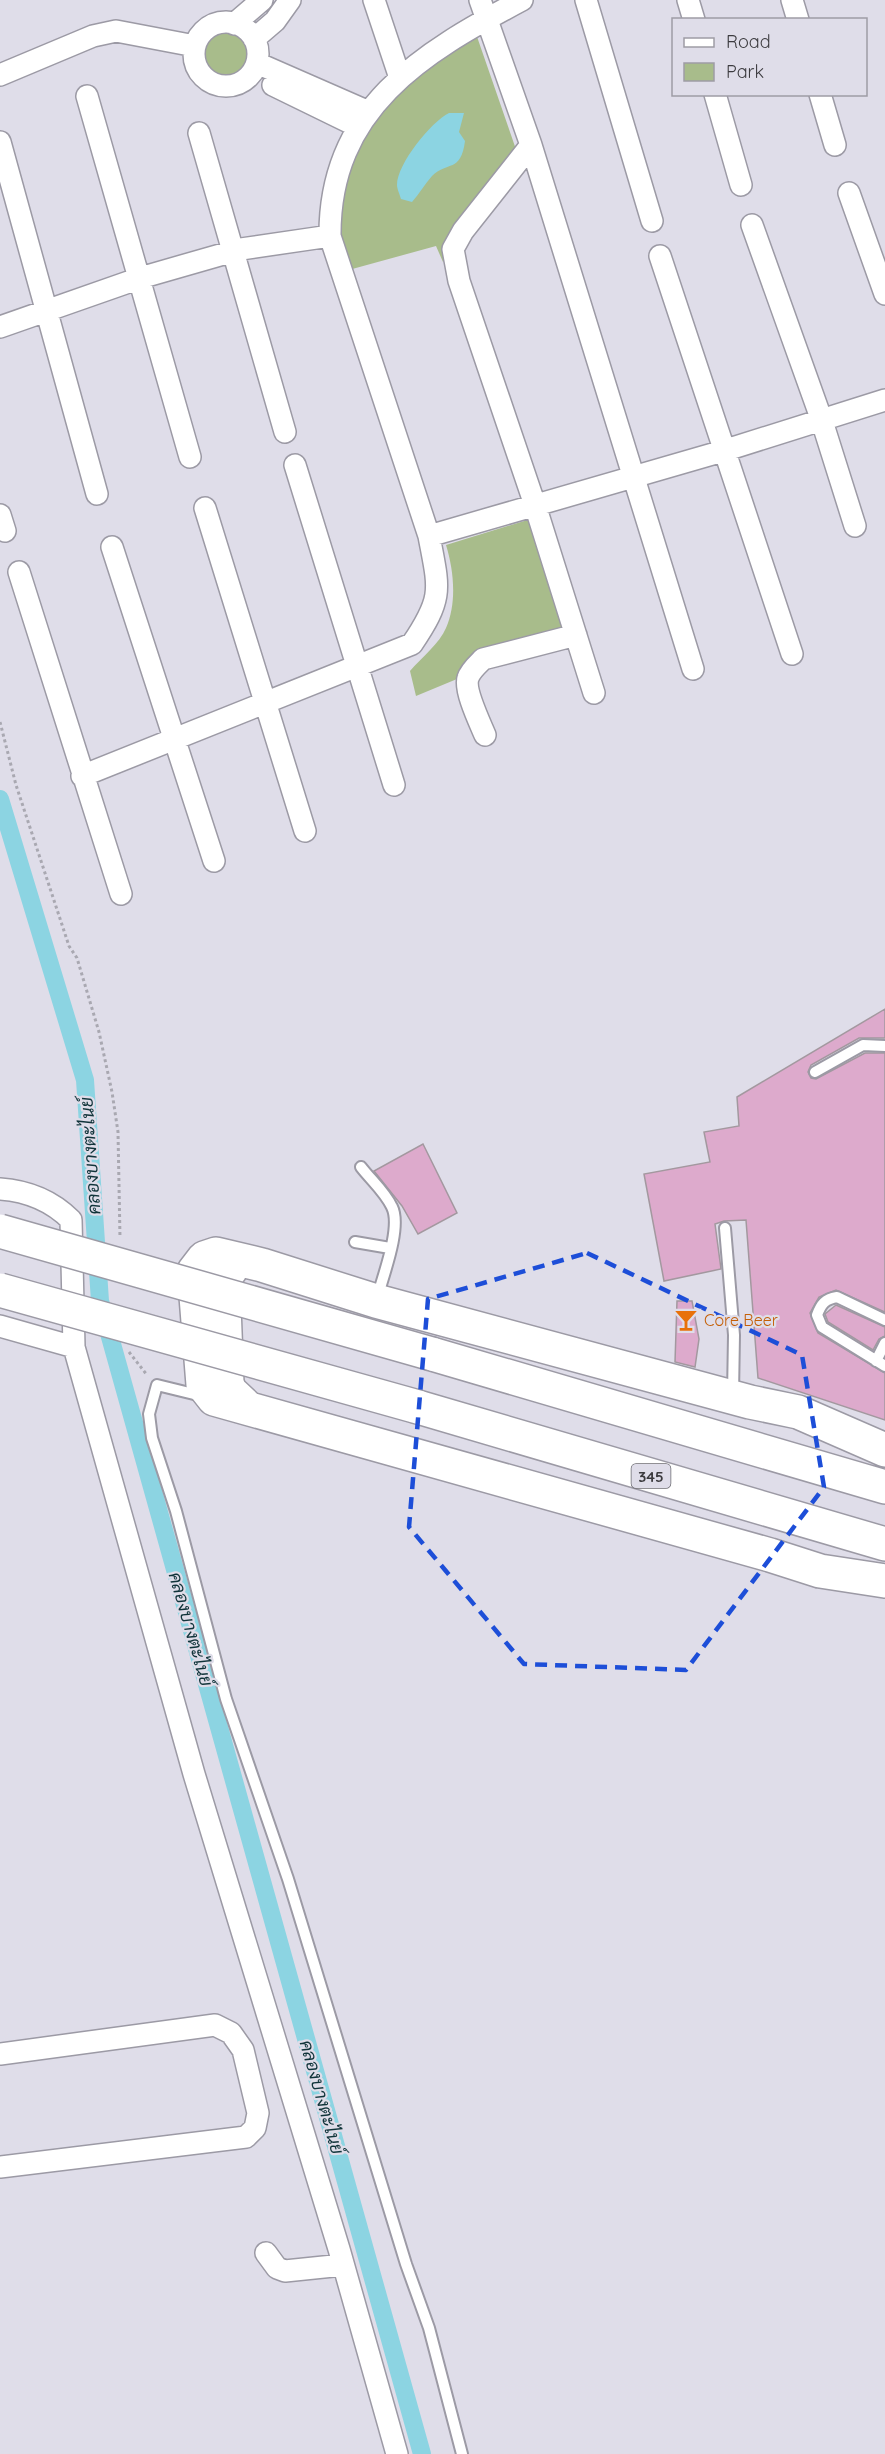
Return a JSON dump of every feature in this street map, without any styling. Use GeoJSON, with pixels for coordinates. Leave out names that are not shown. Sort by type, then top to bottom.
{"type":"FeatureCollection","features":[{"type":"Feature","properties":{"kind":"main road"},"geometry":{"type":"LineString","coordinates":[[0,1231],[432,1354],[885,1487]]}},
{"type":"Feature","properties":{"kind":"main road"},"geometry":{"type":"LineString","coordinates":[[885,1450],[798,1412],[376,1301],[262,1265],[216,1254],[204,1258],[194,1271],[203,1385],[214,1398],[820,1571],[885,1581]]}},
{"type":"Feature","properties":{"kind":"main road"},"geometry":{"type":"LineString","coordinates":[[248,1408],[230,1391],[227,1383],[223,1281],[226,1274],[233,1270],[262,1265]]}},
{"type":"Feature","properties":{"kind":"main road","name":"345"},"geometry":{"type":"LineString","coordinates":[[0,1290],[418,1407],[885,1544]]}},
{"type":"Feature","properties":{"kind":"main road"},"geometry":{"type":"LineString","coordinates":[[742,1399],[781,1415],[785,1420],[786,1431],[784,1439],[772,1448],[742,1445]]}},
{"type":"Feature","properties":{"kind":"main road"},"geometry":{"type":"LineString","coordinates":[[770,1555],[808,1559],[813,1557],[819,1546],[817,1537],[811,1530],[780,1514]]}},
{"type":"Feature","properties":{"kind":"street"},"geometry":{"type":"LineString","coordinates":[[234,24],[262,0]]}},
{"type":"Feature","properties":{"kind":"street"},"geometry":{"type":"LineString","coordinates":[[254,39],[274,21],[290,0]]}},
{"type":"Feature","properties":{"kind":"street"},"geometry":{"type":"LineString","coordinates":[[374,0],[400,78]]}},
{"type":"Feature","properties":{"kind":"street"},"geometry":{"type":"LineString","coordinates":[[82,776],[412,644],[427,622],[437,597],[437,581],[429,536],[330,236],[330,211],[339,171],[364,120],[400,78],[483,10],[522,0]]}},
{"type":"Feature","properties":{"kind":"street"},"geometry":{"type":"LineString","coordinates":[[586,0],[652,221]]}},
{"type":"Feature","properties":{"kind":"street"},"geometry":{"type":"LineString","coordinates":[[688,0],[693,18]]}},
{"type":"Feature","properties":{"kind":"street"},"geometry":{"type":"LineString","coordinates":[[792,0],[797,18]]}},
{"type":"Feature","properties":{"kind":"street"},"geometry":{"type":"LineString","coordinates":[[483,10],[531,145],[693,669]]}},
{"type":"Feature","properties":{"kind":"street"},"geometry":{"type":"LineString","coordinates":[[222,23],[234,24],[245,29],[254,39],[257,50],[254,68],[242,82],[217,85],[207,80],[198,70],[194,58],[195,46],[201,34],[210,26],[222,23]]}},
{"type":"Feature","properties":{"kind":"street"},"geometry":{"type":"LineString","coordinates":[[0,75],[93,36],[116,32],[195,46]]}},
{"type":"Feature","properties":{"kind":"street"},"geometry":{"type":"LineString","coordinates":[[254,68],[364,120]]}},
{"type":"Feature","properties":{"kind":"street"},"geometry":{"type":"LineString","coordinates":[[87,96],[190,457]]}},
{"type":"Feature","properties":{"kind":"street"},"geometry":{"type":"LineString","coordinates":[[716,96],[741,185]]}},
{"type":"Feature","properties":{"kind":"street"},"geometry":{"type":"LineString","coordinates":[[821,96],[835,145]]}},
{"type":"Feature","properties":{"kind":"street"},"geometry":{"type":"LineString","coordinates":[[199,133],[285,432]]}},
{"type":"Feature","properties":{"kind":"street"},"geometry":{"type":"LineString","coordinates":[[0,142],[97,494]]}},
{"type":"Feature","properties":{"kind":"street"},"geometry":{"type":"LineString","coordinates":[[531,145],[462,231],[453,249],[459,281],[535,505],[594,693]]}},
{"type":"Feature","properties":{"kind":"street"},"geometry":{"type":"LineString","coordinates":[[849,193],[885,294]]}},
{"type":"Feature","properties":{"kind":"street"},"geometry":{"type":"LineString","coordinates":[[752,225],[821,418],[855,526]]}},
{"type":"Feature","properties":{"kind":"street"},"geometry":{"type":"LineString","coordinates":[[0,327],[140,278],[234,251],[330,236]]}},
{"type":"Feature","properties":{"kind":"street"},"geometry":{"type":"LineString","coordinates":[[660,256],[792,654]]}},
{"type":"Feature","properties":{"kind":"street"},"geometry":{"type":"LineString","coordinates":[[429,536],[723,451],[821,418],[885,400]]}},
{"type":"Feature","properties":{"kind":"street"},"geometry":{"type":"LineString","coordinates":[[295,465],[394,785]]}},
{"type":"Feature","properties":{"kind":"street"},"geometry":{"type":"LineString","coordinates":[[205,508],[305,831]]}},
{"type":"Feature","properties":{"kind":"street"},"geometry":{"type":"LineString","coordinates":[[112,547],[214,861]]}},
{"type":"Feature","properties":{"kind":"street"},"geometry":{"type":"LineString","coordinates":[[19,572],[120,894]]}},
{"type":"Feature","properties":{"kind":"street"},"geometry":{"type":"LineString","coordinates":[[485,735],[467,687],[468,678],[474,668],[483,659],[576,635]]}},
{"type":"Feature","properties":{"kind":"street"},"geometry":{"type":"LineString","coordinates":[[0,1189],[31,1194],[56,1205],[71,1220],[74,1242],[74,1347],[194,1774],[344,2265],[397,2454]]}},
{"type":"Feature","properties":{"kind":"street"},"geometry":{"type":"LineString","coordinates":[[0,1326],[74,1347]]}},
{"type":"Feature","properties":{"kind":"street"},"geometry":{"type":"LineString","coordinates":[[0,2054],[215,2025],[231,2033],[243,2050],[258,2113],[255,2128],[246,2137],[0,2167]]}},
{"type":"Feature","properties":{"kind":"street"},"geometry":{"type":"LineString","coordinates":[[266,2253],[277,2268],[285,2271],[344,2265]]}},
{"type":"Feature","properties":{"kind":"lane"},"geometry":{"type":"LineString","coordinates":[[814,1072],[863,1045],[885,1046]]}},
{"type":"Feature","properties":{"kind":"lane"},"geometry":{"type":"LineString","coordinates":[[361,1167],[393,1209],[397,1222],[376,1301]]}},
{"type":"Feature","properties":{"kind":"lane"},"geometry":{"type":"LineString","coordinates":[[725,1228],[742,1399]]}},
{"type":"Feature","properties":{"kind":"lane"},"geometry":{"type":"LineString","coordinates":[[355,1242],[390,1248]]}},
{"type":"Feature","properties":{"kind":"lane"},"geometry":{"type":"LineString","coordinates":[[885,1320],[837,1297],[823,1303],[817,1315],[822,1327],[881,1364],[885,1343]]}},
{"type":"Feature","properties":{"kind":"lane"},"geometry":{"type":"LineString","coordinates":[[214,1398],[158,1384],[149,1414],[152,1438],[176,1511],[226,1699],[292,1890],[406,2264],[429,2328],[462,2454]]}},
{"type":"Feature","properties":{"kind":"path"},"geometry":{"type":"LineString","coordinates":[[0,722],[16,785],[69,946],[78,958],[99,1032],[118,1132],[120,1249]]}},
{"type":"Feature","properties":{"kind":"path"},"geometry":{"type":"LineString","coordinates":[[128,1341],[129,1352],[138,1366],[158,1384]]}},
{"type":"Feature","properties":{"kind":"highlighted area"},"geometry":{"type":"Polygon","coordinates":[[[587,1253],[802,1355],[824,1487],[686,1670],[524,1664],[409,1527],[428,1299],[587,1253]]]}},
{"type":"Feature","properties":{"kind":"green space"},"geometry":{"type":"Polygon","coordinates":[[[226,22],[244,28],[252,36],[258,54],[252,72],[244,80],[226,86],[208,80],[200,72],[194,54],[200,36],[208,28],[226,22]]]}},
{"type":"Feature","properties":{"kind":"green space"},"geometry":{"type":"Polygon","coordinates":[[[474,28],[520,161],[443,262],[436,246],[345,271],[333,240],[341,172],[375,109],[474,28]]]}},
{"type":"Feature","properties":{"kind":"green space"},"geometry":{"type":"Polygon","coordinates":[[[534,518],[568,633],[416,696],[410,671],[443,634],[452,608],[451,565],[446,545],[534,518]]]}},
{"type":"Feature","properties":{"kind":"water"},"geometry":{"type":"Polygon","coordinates":[[[449,113],[464,113],[459,132],[465,141],[460,158],[453,165],[432,176],[412,202],[401,199],[397,185],[398,176],[409,155],[433,125],[449,113]]]}},
{"type":"Feature","properties":{"kind":"building"},"geometry":{"type":"Polygon","coordinates":[[[885,1009],[885,1038],[859,1038],[811,1065],[808,1072],[811,1078],[816,1079],[865,1053],[885,1053],[885,1312],[836,1290],[819,1297],[810,1313],[818,1333],[885,1373],[885,1420],[758,1378],[746,1220],[724,1221],[715,1224],[721,1269],[664,1281],[644,1174],[710,1162],[704,1132],[739,1126],[737,1097],[885,1009]]]}},
{"type":"Feature","properties":{"kind":"building"},"geometry":{"type":"Polygon","coordinates":[[[423,1144],[457,1213],[418,1234],[402,1206],[374,1171],[423,1144]]]}},
{"type":"Feature","properties":{"kind":"building","name":"Core Beer"},"geometry":{"type":"Polygon","coordinates":[[[677,1301],[692,1301],[699,1339],[695,1367],[675,1362],[677,1301]]]}},
{"type":"Feature","properties":{"kind":"building"},"geometry":{"type":"Polygon","coordinates":[[[836,1305],[885,1327],[885,1336],[879,1339],[873,1350],[828,1322],[825,1314],[836,1305]]]}},
{"type":"Feature","properties":{"kind":"waterway","name":"คลองบางตะไนย์"},"geometry":{"type":"LineString","coordinates":[[0,799],[85,1080],[100,1301],[422,2454]]}},
{"type":"Feature","properties":{"kind":"place","name":"Core Beer"},"geometry":{"type":"Point","coordinates":[686,1320]}}]}
